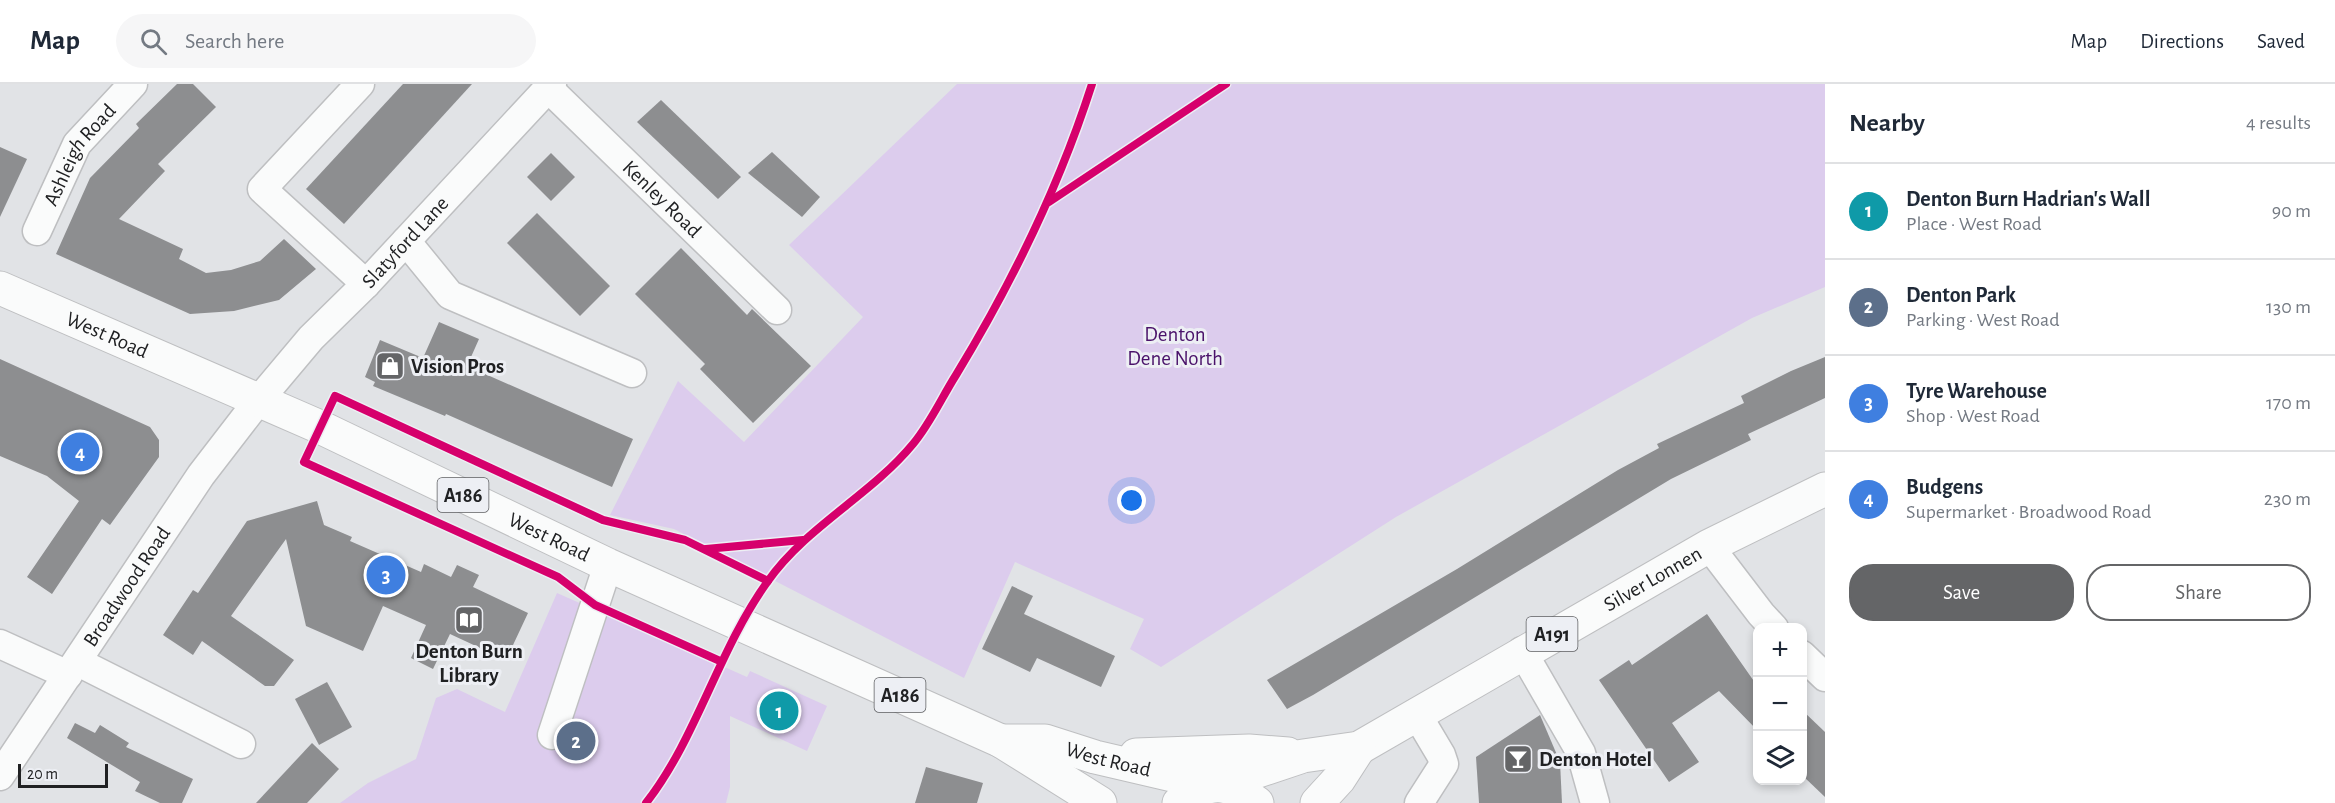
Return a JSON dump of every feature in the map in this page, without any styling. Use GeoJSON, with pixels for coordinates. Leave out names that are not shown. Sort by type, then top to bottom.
{"type":"FeatureCollection","features":[{"type":"Feature","properties":{"kind":"main road","name":"West Road"},"geometry":{"type":"LineString","coordinates":[[0,288],[335,434],[608,565],[1001,741],[1098,802]]}},
{"type":"Feature","properties":{"kind":"main road","name":"Silver Lonnen"},"geometry":{"type":"LineString","coordinates":[[1217,784],[1302,756],[1359,748],[1522,651],[1709,546],[1825,489]]}},
{"type":"Feature","properties":{"kind":"main road","name":"West Road"},"geometry":{"type":"LineString","coordinates":[[1001,741],[1045,741],[1095,757],[1217,784]]}},
{"type":"Feature","properties":{"kind":"main road","name":"Silver Lonnen"},"geometry":{"type":"LineString","coordinates":[[1317,803],[1338,791],[1359,748]]}},
{"type":"Feature","properties":{"kind":"main road"},"geometry":{"type":"LineString","coordinates":[[1095,757],[1249,751],[1302,756]]}},
{"type":"Feature","properties":{"kind":"main road","name":"A191"},"geometry":{"type":"LineString","coordinates":[[1179,803],[1197,791],[1217,784]]}},
{"type":"Feature","properties":{"kind":"main road","name":"A186"},"geometry":{"type":"LineString","coordinates":[[1217,784],[1240,790],[1257,803]]}},
{"type":"Feature","properties":{"kind":"street","name":"Ashleigh Road"},"geometry":{"type":"LineString","coordinates":[[37,231],[77,144],[133,84]]}},
{"type":"Feature","properties":{"kind":"street"},"geometry":{"type":"LineString","coordinates":[[360,84],[262,189],[366,285]]}},
{"type":"Feature","properties":{"kind":"street","name":"Slatyford Lane"},"geometry":{"type":"LineString","coordinates":[[258,401],[311,338],[366,285],[550,86]]}},
{"type":"Feature","properties":{"kind":"street","name":"Kenley Road"},"geometry":{"type":"LineString","coordinates":[[550,86],[777,310]]}},
{"type":"Feature","properties":{"kind":"street"},"geometry":{"type":"LineString","coordinates":[[406,241],[450,295],[632,373]]}},
{"type":"Feature","properties":{"kind":"street","name":"Broadwood Road"},"geometry":{"type":"LineString","coordinates":[[0,776],[201,475],[258,401]]}},
{"type":"Feature","properties":{"kind":"street"},"geometry":{"type":"LineString","coordinates":[[1709,546],[1770,623]]}},
{"type":"Feature","properties":{"kind":"street"},"geometry":{"type":"LineString","coordinates":[[552,735],[608,565]]}},
{"type":"Feature","properties":{"kind":"street"},"geometry":{"type":"LineString","coordinates":[[0,644],[73,669],[241,744]]}},
{"type":"Feature","properties":{"kind":"street"},"geometry":{"type":"LineString","coordinates":[[1522,651],[1581,753],[1595,803]]}},
{"type":"Feature","properties":{"kind":"street"},"geometry":{"type":"LineString","coordinates":[[1807,659],[1825,677]]}},
{"type":"Feature","properties":{"kind":"street"},"geometry":{"type":"LineString","coordinates":[[1416,713],[1444,764],[1419,803]]}},
{"type":"Feature","properties":{"kind":"green space","name":"Denton Dene North"},"geometry":{"type":"Polygon","coordinates":[[[957,84],[1825,84],[1825,287],[1752,318],[1396,517],[1161,667],[1130,649],[1144,619],[1015,562],[964,678],[674,529],[610,515],[678,381],[744,442],[863,317],[789,245],[957,84]]]}},
{"type":"Feature","properties":{"kind":"green space"},"geometry":{"type":"Polygon","coordinates":[[[557,593],[747,677],[750,671],[827,706],[807,751],[730,716],[730,787],[726,803],[340,803],[368,783],[416,759],[436,698],[457,689],[505,712],[557,593]]]}},
{"type":"Feature","properties":{"kind":"building"},"geometry":{"type":"Polygon","coordinates":[[[177,84],[193,84],[216,107],[158,164],[165,171],[119,219],[183,249],[179,259],[206,273],[231,270],[260,261],[284,239],[316,269],[279,300],[234,311],[190,314],[56,254],[90,178],[139,128],[136,124],[177,84]]]}},
{"type":"Feature","properties":{"kind":"building"},"geometry":{"type":"Polygon","coordinates":[[[403,84],[472,84],[344,224],[306,189],[403,84]]]}},
{"type":"Feature","properties":{"kind":"building"},"geometry":{"type":"Polygon","coordinates":[[[661,100],[741,177],[718,199],[637,122],[661,100]]]}},
{"type":"Feature","properties":{"kind":"building"},"geometry":{"type":"Polygon","coordinates":[[[0,147],[27,159],[0,217],[0,147]]]}},
{"type":"Feature","properties":{"kind":"building"},"geometry":{"type":"Polygon","coordinates":[[[772,152],[820,197],[802,217],[748,173],[772,152]]]}},
{"type":"Feature","properties":{"kind":"building"},"geometry":{"type":"Polygon","coordinates":[[[551,153],[575,177],[551,201],[527,177],[551,153]]]}},
{"type":"Feature","properties":{"kind":"building"},"geometry":{"type":"Polygon","coordinates":[[[537,213],[610,286],[580,316],[507,243],[537,213]]]}},
{"type":"Feature","properties":{"kind":"building"},"geometry":{"type":"Polygon","coordinates":[[[681,248],[747,315],[752,309],[811,366],[753,423],[700,369],[705,364],[635,294],[681,248]]]}},
{"type":"Feature","properties":{"kind":"building"},"geometry":{"type":"Polygon","coordinates":[[[439,322],[479,339],[467,366],[633,439],[612,487],[446,414],[445,416],[373,386],[375,382],[365,377],[380,340],[423,358],[439,322]]]}},
{"type":"Feature","properties":{"kind":"building"},"geometry":{"type":"Polygon","coordinates":[[[1825,357],[1825,398],[1748,434],[1751,440],[1671,479],[1313,695],[1287,709],[1267,680],[1457,569],[1618,470],[1659,448],[1657,444],[1744,403],[1741,396],[1825,357]]]}},
{"type":"Feature","properties":{"kind":"building"},"geometry":{"type":"Polygon","coordinates":[[[0,359],[150,427],[159,440],[159,457],[110,525],[102,519],[52,594],[27,577],[79,501],[47,476],[0,456],[0,359]]]}},
{"type":"Feature","properties":{"kind":"building"},"geometry":{"type":"Polygon","coordinates":[[[317,501],[324,525],[352,537],[350,541],[421,572],[424,564],[451,577],[457,565],[479,575],[473,587],[528,613],[506,660],[450,634],[433,669],[411,658],[426,625],[383,606],[363,651],[306,626],[286,539],[231,616],[294,660],[274,686],[265,686],[202,641],[193,655],[163,635],[193,590],[198,593],[247,521],[317,501]]]}},
{"type":"Feature","properties":{"kind":"building"},"geometry":{"type":"Polygon","coordinates":[[[1012,586],[1033,596],[1024,614],[1115,656],[1101,687],[1037,658],[1030,672],[982,649],[1012,586]]]}},
{"type":"Feature","properties":{"kind":"building"},"geometry":{"type":"Polygon","coordinates":[[[1707,614],[1753,680],[1753,726],[1719,691],[1672,723],[1699,762],[1669,782],[1599,680],[1629,660],[1632,665],[1707,614]]]}},
{"type":"Feature","properties":{"kind":"building"},"geometry":{"type":"Polygon","coordinates":[[[327,682],[352,727],[319,745],[295,699],[327,682]]]}},
{"type":"Feature","properties":{"kind":"building","name":"Denton Hotel"},"geometry":{"type":"Polygon","coordinates":[[[1540,715],[1560,762],[1562,803],[1479,803],[1476,757],[1540,715]]]}},
{"type":"Feature","properties":{"kind":"building"},"geometry":{"type":"Polygon","coordinates":[[[1807,715],[1825,732],[1825,797],[1807,780],[1807,715]]]}},
{"type":"Feature","properties":{"kind":"building"},"geometry":{"type":"Polygon","coordinates":[[[75,723],[95,733],[100,725],[129,743],[126,747],[193,779],[182,803],[160,803],[135,791],[140,782],[67,738],[75,723]]]}},
{"type":"Feature","properties":{"kind":"building"},"geometry":{"type":"Polygon","coordinates":[[[312,743],[339,769],[307,803],[256,803],[312,743]]]}},
{"type":"Feature","properties":{"kind":"building"},"geometry":{"type":"Polygon","coordinates":[[[926,767],[983,783],[977,803],[915,803],[926,767]]]}},
{"type":"Feature","properties":{"kind":"cycle path"},"geometry":{"type":"LineString","coordinates":[[646,803],[680,751],[735,636],[768,581],[801,544],[896,463],[913,444],[930,419],[977,340],[1033,234],[1065,160],[1092,84]]}},
{"type":"Feature","properties":{"kind":"cycle path"},"geometry":{"type":"LineString","coordinates":[[1049,202],[1226,84]]}},
{"type":"Feature","properties":{"kind":"cycle path"},"geometry":{"type":"LineString","coordinates":[[720,661],[595,605],[558,577],[304,462],[335,396],[603,520],[685,540],[768,581]]}},
{"type":"Feature","properties":{"kind":"cycle path"},"geometry":{"type":"LineString","coordinates":[[706,549],[803,540]]}},
{"type":"Feature","properties":{"kind":"place","name":"Vision Pros"},"geometry":{"type":"Point","coordinates":[390,366]}},
{"type":"Feature","properties":{"kind":"place","name":"Budgens"},"geometry":{"type":"Point","coordinates":[80,452]}},
{"type":"Feature","properties":{"kind":"place","name":"Tyre Warehouse"},"geometry":{"type":"Point","coordinates":[386,575]}},
{"type":"Feature","properties":{"kind":"place","name":"Denton Burn Library"},"geometry":{"type":"Point","coordinates":[469,620]}},
{"type":"Feature","properties":{"kind":"place","name":"Denton Burn Hadrian's Wall"},"geometry":{"type":"Point","coordinates":[779,711]}},
{"type":"Feature","properties":{"kind":"place","name":"Denton Park"},"geometry":{"type":"Point","coordinates":[576,741]}},
{"type":"Feature","properties":{"kind":"place","name":"Denton Hotel"},"geometry":{"type":"Point","coordinates":[1518,759]}}]}
